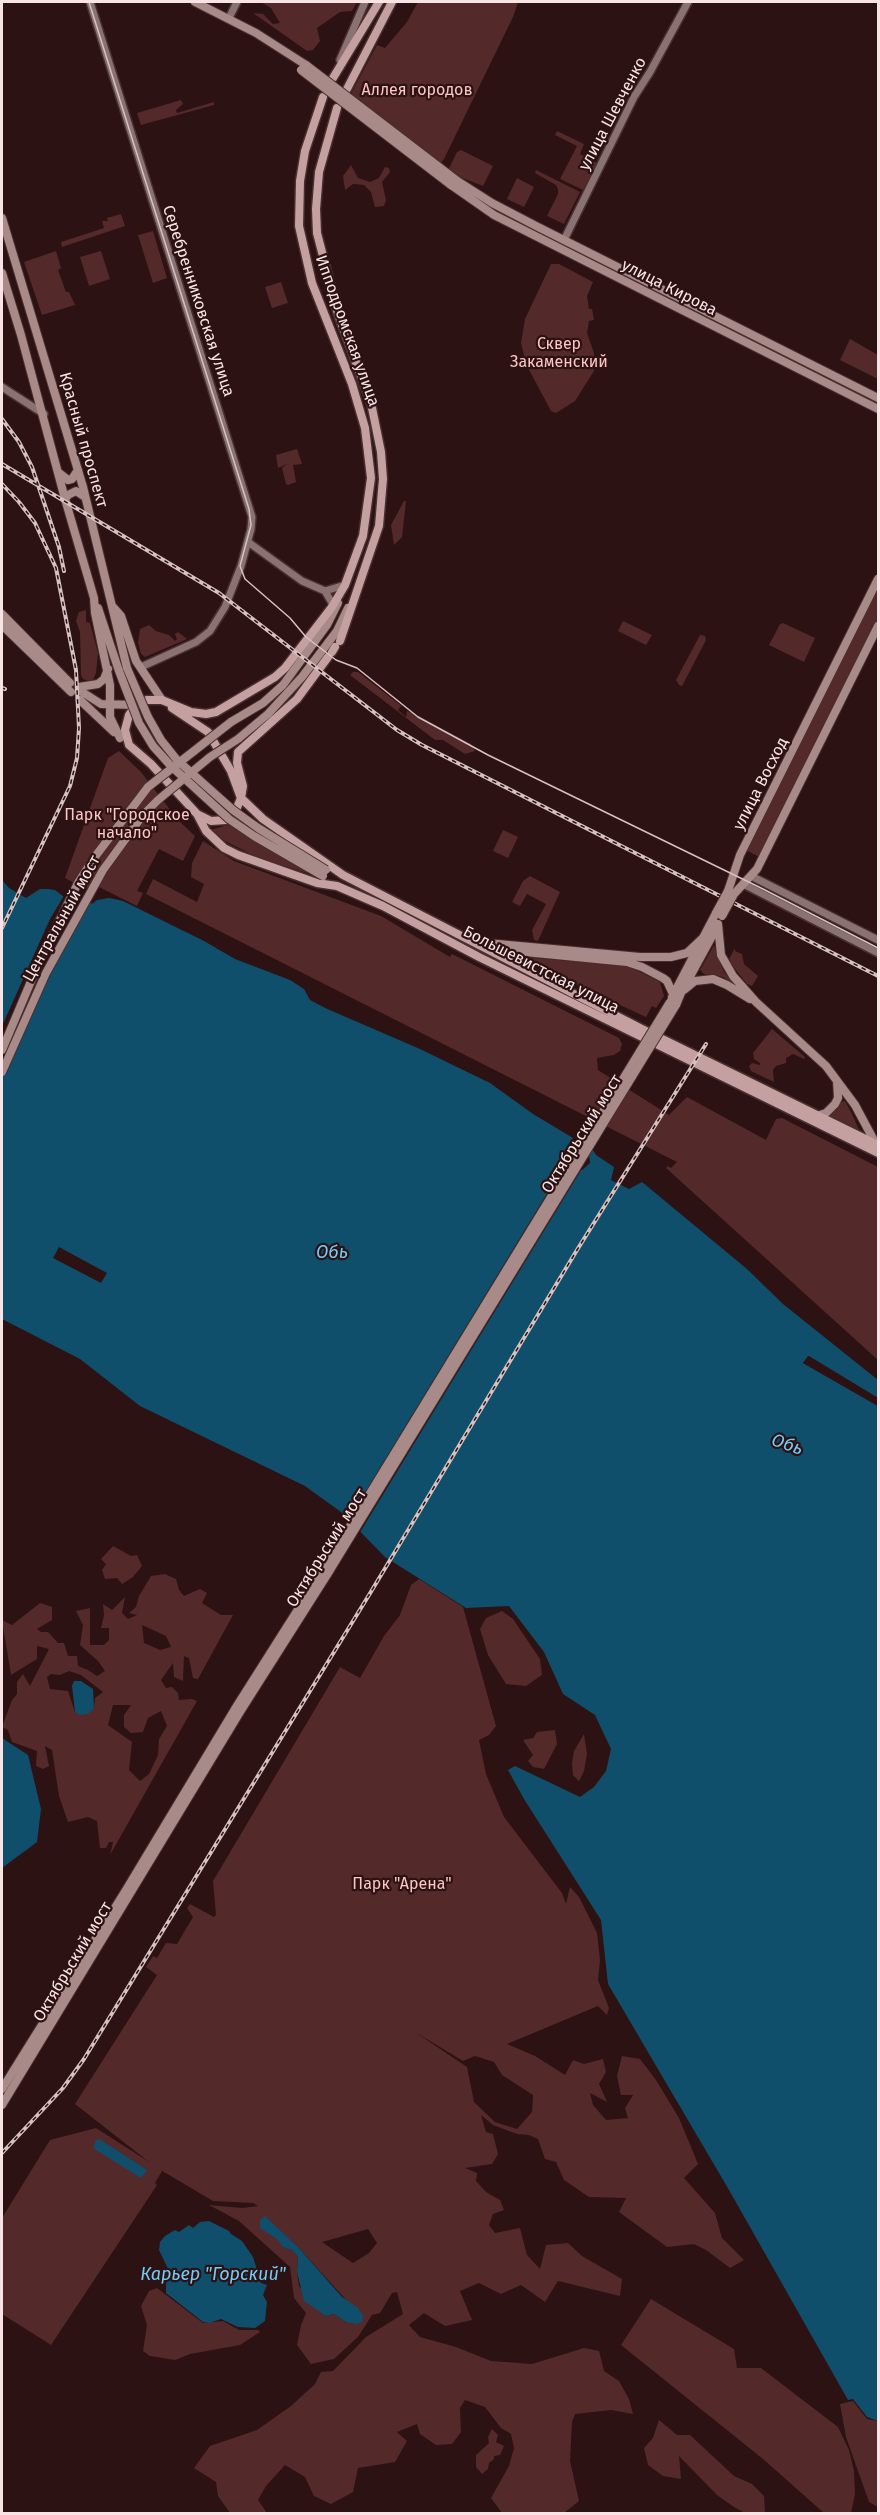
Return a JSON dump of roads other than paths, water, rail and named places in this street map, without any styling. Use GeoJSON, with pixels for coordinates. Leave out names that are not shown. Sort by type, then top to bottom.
{"type":"FeatureCollection","features":[{"type":"Feature","properties":{"kind":"highway"},"geometry":{"type":"LineString","coordinates":[[333,78],[379,2]]}},
{"type":"Feature","properties":{"kind":"highway"},"geometry":{"type":"LineString","coordinates":[[347,89],[392,2]]}},
{"type":"Feature","properties":{"kind":"highway","name":"Ипподромская улица"},"geometry":{"type":"LineString","coordinates":[[162,700],[191,712],[206,714],[216,712],[262,687],[285,668],[332,607],[345,585],[363,536],[371,478],[370,459],[360,406],[312,283],[299,226],[300,181],[305,151],[323,97]]}},
{"type":"Feature","properties":{"kind":"highway","name":"Ипподромская улица"},"geometry":{"type":"LineString","coordinates":[[241,798],[243,786],[237,763],[238,752],[297,699],[334,649],[360,585],[379,526],[383,479],[381,453],[371,403],[338,314],[320,248],[316,209],[321,162],[337,108]]}},
{"type":"Feature","properties":{"kind":"highway"},"geometry":{"type":"LineString","coordinates":[[326,319],[338,314]]}},
{"type":"Feature","properties":{"kind":"highway"},"geometry":{"type":"LineString","coordinates":[[371,478],[383,479]]}},
{"type":"Feature","properties":{"kind":"highway"},"geometry":{"type":"LineString","coordinates":[[129,745],[125,730],[129,715],[136,705],[147,700],[162,700],[208,732],[231,771],[241,798],[232,815],[221,821],[211,821],[197,814]]}},
{"type":"Feature","properties":{"kind":"highway","name":"Большевистская улица"},"geometry":{"type":"LineString","coordinates":[[129,745],[151,764],[197,814],[206,831],[225,848],[238,855],[318,883],[336,886],[383,906],[479,957],[638,1036],[878,1148]]}},
{"type":"Feature","properties":{"kind":"highway","name":"Большевистская улица"},"geometry":{"type":"LineString","coordinates":[[241,798],[263,819],[343,875],[878,1148]]}},
{"type":"Feature","properties":{"kind":"main road"},"geometry":{"type":"LineString","coordinates":[[195,2],[229,18],[276,46],[454,183]]}},
{"type":"Feature","properties":{"kind":"main road","name":"улица Кирова"},"geometry":{"type":"LineString","coordinates":[[454,183],[879,398]]}},
{"type":"Feature","properties":{"kind":"main road","name":"улица Кирова"},"geometry":{"type":"LineString","coordinates":[[454,183],[494,215],[879,409]]}},
{"type":"Feature","properties":{"kind":"main road","name":"Красный проспект"},"geometry":{"type":"LineString","coordinates":[[2,218],[78,470],[111,604],[121,616],[133,654],[162,700]]}},
{"type":"Feature","properties":{"kind":"main road"},"geometry":{"type":"LineString","coordinates":[[2,247],[10,244]]}},
{"type":"Feature","properties":{"kind":"main road","name":"Красный проспект"},"geometry":{"type":"LineString","coordinates":[[2,273],[44,414],[65,499],[94,598],[94,613],[108,668],[112,726],[120,738]]}},
{"type":"Feature","properties":{"kind":"main road"},"geometry":{"type":"LineString","coordinates":[[21,335],[37,330]]}},
{"type":"Feature","properties":{"kind":"main road"},"geometry":{"type":"LineString","coordinates":[[44,414],[60,410]]}},
{"type":"Feature","properties":{"kind":"main road"},"geometry":{"type":"LineString","coordinates":[[58,472],[68,480],[75,477],[78,470]]}},
{"type":"Feature","properties":{"kind":"main road"},"geometry":{"type":"LineString","coordinates":[[65,499],[76,491],[85,496]]}},
{"type":"Feature","properties":{"kind":"main road","name":"улица Восход"},"geometry":{"type":"LineString","coordinates":[[675,998],[719,918],[731,893],[740,855],[879,579]]}},
{"type":"Feature","properties":{"kind":"main road","name":"Центральный мост"},"geometry":{"type":"LineString","coordinates":[[2,1050],[40,960],[78,883],[94,858],[148,787],[231,722],[263,703],[283,685],[327,625],[345,585]]}},
{"type":"Feature","properties":{"kind":"main road","name":"Центральный мост"},"geometry":{"type":"LineString","coordinates":[[2,1072],[46,973],[103,870],[143,815],[210,757],[238,739],[268,714],[302,677],[337,631],[360,585]]}},
{"type":"Feature","properties":{"kind":"main road"},"geometry":{"type":"LineString","coordinates":[[94,598],[123,670],[161,740],[177,760],[232,810],[325,873],[336,886]]}},
{"type":"Feature","properties":{"kind":"main road"},"geometry":{"type":"LineString","coordinates":[[111,604],[123,670]]}},
{"type":"Feature","properties":{"kind":"main road"},"geometry":{"type":"LineString","coordinates":[[2,614],[54,672],[70,683]]}},
{"type":"Feature","properties":{"kind":"main road"},"geometry":{"type":"LineString","coordinates":[[2,625],[76,690],[101,704],[136,705]]}},
{"type":"Feature","properties":{"kind":"main road","name":"улица Восход"},"geometry":{"type":"LineString","coordinates":[[731,893],[743,884],[759,865],[879,626]]}},
{"type":"Feature","properties":{"kind":"main road"},"geometry":{"type":"LineString","coordinates":[[76,690],[98,684],[104,679],[108,668]]}},
{"type":"Feature","properties":{"kind":"main road"},"geometry":{"type":"LineString","coordinates":[[80,700],[129,745]]}},
{"type":"Feature","properties":{"kind":"main road"},"geometry":{"type":"LineString","coordinates":[[736,868],[751,876]]}},
{"type":"Feature","properties":{"kind":"main road"},"geometry":{"type":"LineString","coordinates":[[325,873],[343,875]]}},
{"type":"Feature","properties":{"kind":"main road"},"geometry":{"type":"LineString","coordinates":[[719,918],[722,955],[733,976],[756,1002],[814,1053],[837,1080],[850,1098],[878,1148]]}},
{"type":"Feature","properties":{"kind":"main road","name":"улица Восход"},"geometry":{"type":"LineString","coordinates":[[675,998],[704,937],[719,918]]}},
{"type":"Feature","properties":{"kind":"main road"},"geometry":{"type":"LineString","coordinates":[[474,942],[640,957],[671,957],[687,953],[704,937]]}},
{"type":"Feature","properties":{"kind":"main road"},"geometry":{"type":"LineString","coordinates":[[460,945],[627,962],[663,978],[667,981],[675,998],[695,981],[712,979],[728,985],[756,1002]]}},
{"type":"Feature","properties":{"kind":"main road"},"geometry":{"type":"LineString","coordinates":[[520,967],[513,957],[521,951]]}},
{"type":"Feature","properties":{"kind":"main road","name":"Октябрьский мост"},"geometry":{"type":"LineString","coordinates":[[2,2105],[675,998]]}},
{"type":"Feature","properties":{"kind":"main road"},"geometry":{"type":"LineString","coordinates":[[817,1116],[831,1109],[838,1098],[837,1080]]}},
{"type":"Feature","properties":{"kind":"main road"},"geometry":{"type":"LineString","coordinates":[[838,1098],[845,1096],[850,1098]]}},
{"type":"Feature","properties":{"kind":"main road","name":"Октябрьский мост"},"geometry":{"type":"LineString","coordinates":[[2,2089],[235,1709],[328,1569]]}},
{"type":"Feature","properties":{"kind":"street","name":"Серебренниковская улица"},"geometry":{"type":"LineString","coordinates":[[90,2],[250,508],[252,526],[225,607],[216,623],[203,637],[141,667]]}},
{"type":"Feature","properties":{"kind":"street"},"geometry":{"type":"LineString","coordinates":[[229,18],[237,2]]}},
{"type":"Feature","properties":{"kind":"street"},"geometry":{"type":"LineString","coordinates":[[333,78],[365,2]]}},
{"type":"Feature","properties":{"kind":"street","name":"улица Шевченко"},"geometry":{"type":"LineString","coordinates":[[564,240],[634,97],[688,2]]}},
{"type":"Feature","properties":{"kind":"street"},"geometry":{"type":"LineString","coordinates":[[2,387],[44,414]]}},
{"type":"Feature","properties":{"kind":"street"},"geometry":{"type":"LineString","coordinates":[[248,542],[302,581],[325,591],[332,607]]}},
{"type":"Feature","properties":{"kind":"street"},"geometry":{"type":"LineString","coordinates":[[325,591],[345,585]]}},
{"type":"Feature","properties":{"kind":"street"},"geometry":{"type":"LineString","coordinates":[[751,876],[878,938]]}},
{"type":"Feature","properties":{"kind":"street"},"geometry":{"type":"LineString","coordinates":[[743,884],[879,953]]}},
{"type":"Feature","properties":{"kind":"street"},"geometry":{"type":"LineString","coordinates":[[766,896],[771,886]]}},
{"type":"Feature","properties":{"kind":"water","name":"Обь"},"geometry":{"type":"Polygon","coordinates":[[[2,880],[9,888],[26,898],[40,889],[48,889],[55,890],[64,897],[81,892],[92,904],[97,900],[109,898],[123,901],[235,959],[290,980],[304,989],[310,1000],[325,1008],[420,1049],[490,1083],[533,1114],[573,1138],[562,1159],[582,1170],[590,1163],[591,1147],[596,1155],[614,1167],[611,1180],[629,1189],[642,1182],[747,1269],[783,1304],[878,1380],[878,1398],[809,1356],[803,1363],[878,1406],[878,2421],[867,2417],[853,2399],[848,2400],[729,2190],[608,1984],[601,1920],[508,1770],[515,1766],[580,1797],[594,1787],[606,1771],[611,1749],[595,1715],[563,1694],[544,1652],[509,1606],[466,1608],[385,1557],[341,1512],[305,1486],[140,1406],[80,1359],[2,1319],[2,880]]]}},
{"type":"Feature","properties":{"kind":"water"},"geometry":{"type":"Polygon","coordinates":[[[74,1681],[81,1681],[93,1689],[94,1708],[88,1714],[80,1715],[75,1712],[72,1686],[74,1681]]]}},
{"type":"Feature","properties":{"kind":"water"},"geometry":{"type":"Polygon","coordinates":[[[2,1738],[28,1755],[41,1809],[37,1842],[2,1868],[2,1738]]]}},
{"type":"Feature","properties":{"kind":"water"},"geometry":{"type":"Polygon","coordinates":[[[99,2139],[147,2170],[141,2178],[93,2148],[96,2140],[99,2139]]]}},
{"type":"Feature","properties":{"kind":"water"},"geometry":{"type":"Polygon","coordinates":[[[265,2216],[298,2247],[342,2297],[358,2308],[363,2316],[362,2322],[356,2324],[346,2322],[334,2314],[326,2316],[304,2301],[297,2272],[298,2257],[292,2250],[283,2247],[277,2239],[260,2228],[260,2220],[265,2216]]]}},
{"type":"Feature","properties":{"kind":"water","name":"Карьер \"Горский\""},"geometry":{"type":"Polygon","coordinates":[[[209,2221],[229,2231],[242,2241],[253,2257],[261,2283],[267,2285],[263,2295],[267,2302],[265,2321],[255,2328],[238,2327],[221,2319],[209,2323],[203,2322],[166,2293],[169,2271],[159,2250],[160,2242],[175,2230],[179,2232],[189,2225],[193,2228],[200,2222],[209,2221]]]}},
{"type":"Feature","properties":{"kind":"tram line"},"geometry":{"type":"LineString","coordinates":[[89,2],[249,509],[251,525],[240,566],[245,579],[290,618],[306,637],[336,660],[357,668],[418,717],[488,755],[763,889],[878,948]]}},
{"type":"Feature","properties":{"kind":"railway"},"geometry":{"type":"LineString","coordinates":[[2,419],[19,442],[32,467],[59,547],[64,571]]}},
{"type":"Feature","properties":{"kind":"railway"},"geometry":{"type":"LineString","coordinates":[[2,464],[219,593],[397,730],[422,745],[878,976]]}},
{"type":"Feature","properties":{"kind":"railway"},"geometry":{"type":"LineString","coordinates":[[2,484],[35,523],[56,568],[76,670],[79,728],[77,758],[70,786],[2,928]]}},
{"type":"Feature","properties":{"kind":"railway"},"geometry":{"type":"LineString","coordinates":[[2,2153],[63,2088],[84,2059],[369,1595],[577,1250],[706,1044]]}},
{"type":"Feature","properties":{"kind":"park label","name":"Аллея городов"},"geometry":{"type":"Point","coordinates":[417,91]}},
{"type":"Feature","properties":{"kind":"park label","name":"Сквер Закаменский"},"geometry":{"type":"Point","coordinates":[559,354]}},
{"type":"Feature","properties":{"kind":"park label","name":"Парк \"Городское начало\""},"geometry":{"type":"Point","coordinates":[127,825]}},
{"type":"Feature","properties":{"kind":"park label","name":"Парк \"Арена\""},"geometry":{"type":"Point","coordinates":[402,1885]}}]}
